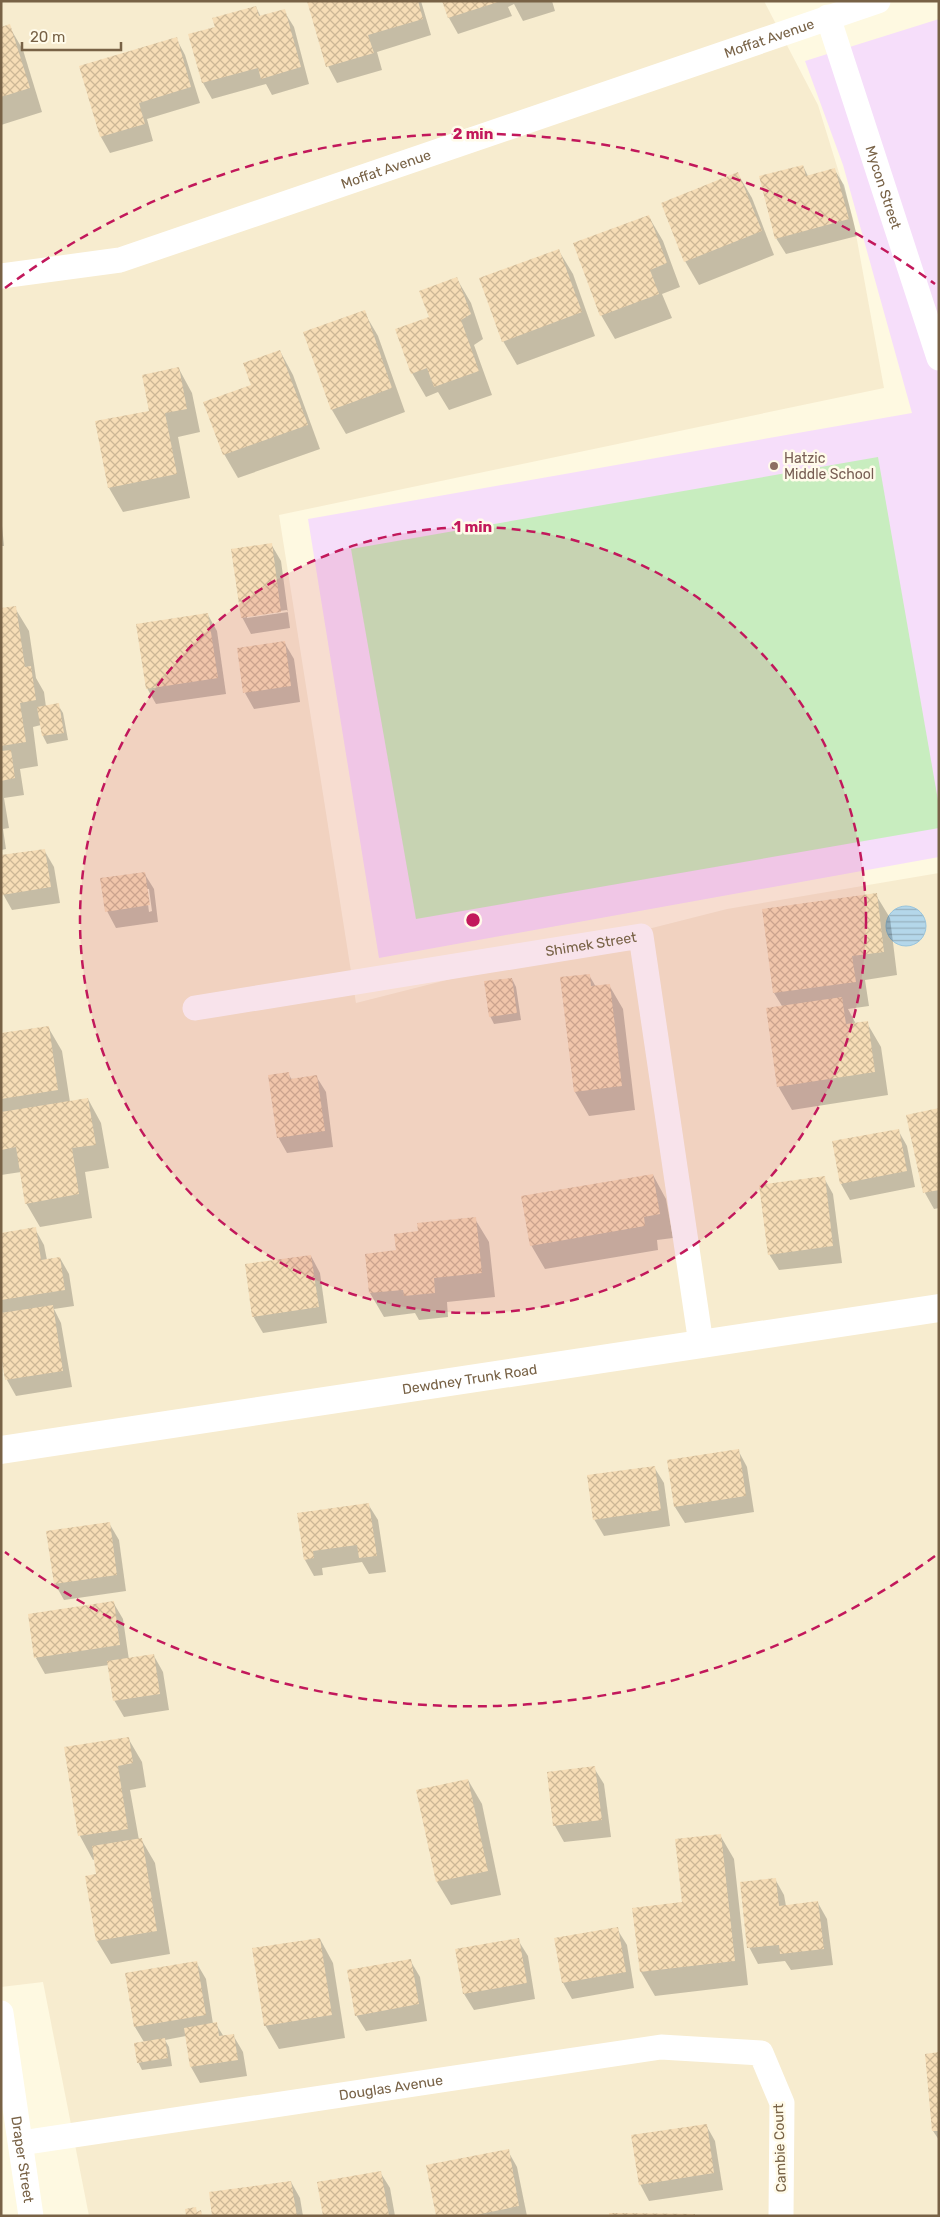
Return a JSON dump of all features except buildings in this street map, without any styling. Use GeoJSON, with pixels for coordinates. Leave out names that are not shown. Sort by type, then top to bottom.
{"type":"FeatureCollection","features":[{"type":"Feature","properties":{"kind":"main road","name":"Dewdney Trunk Road"},"geometry":{"type":"LineString","coordinates":[[1,1450],[939,1308]]}},
{"type":"Feature","properties":{"kind":"street","name":"Moffat Avenue"},"geometry":{"type":"LineString","coordinates":[[1,276],[120,260],[828,16],[878,1]]}},
{"type":"Feature","properties":{"kind":"street","name":"Mycon Street"},"geometry":{"type":"LineString","coordinates":[[828,16],[939,358]]}},
{"type":"Feature","properties":{"kind":"street","name":"Shimek Street"},"geometry":{"type":"LineString","coordinates":[[195,1008],[641,936],[701,1344]]}},
{"type":"Feature","properties":{"kind":"street","name":"Draper Street"},"geometry":{"type":"LineString","coordinates":[[1,2013],[31,2216]]}},
{"type":"Feature","properties":{"kind":"street","name":"Douglas Avenue"},"geometry":{"type":"LineString","coordinates":[[20,2143],[661,2047],[760,2053]]}},
{"type":"Feature","properties":{"kind":"street","name":"Cambie Court"},"geometry":{"type":"LineString","coordinates":[[760,2053],[782,2104],[781,2216]]}},
{"type":"Feature","properties":{"kind":"shaded area"},"geometry":{"type":"Polygon","coordinates":[[[1,1],[764,1],[818,105],[853,218],[884,388],[279,515],[356,1003],[727,909],[939,873],[939,2216],[89,2216],[43,1982],[1,1987],[1,1]]]}},
{"type":"Feature","properties":{"kind":"shaded area","name":"Hatzic Middle School"},"geometry":{"type":"Polygon","coordinates":[[[939,19],[939,857],[379,958],[308,519],[912,413],[843,165],[805,61],[939,19]]]}},
{"type":"Feature","properties":{"kind":"green space","name":"Hatzic Middle School"},"geometry":{"type":"Polygon","coordinates":[[[878,457],[939,806],[939,828],[416,919],[351,549],[878,457]]]}},
{"type":"Feature","properties":{"kind":"water"},"geometry":{"type":"Polygon","coordinates":[[[910,906],[917,909],[923,915],[926,926],[925,934],[917,943],[910,946],[902,946],[895,943],[887,934],[886,922],[889,915],[898,907],[910,906]]]}},
{"type":"Feature","properties":{"kind":"place","name":"Hatzic Middle School"},"geometry":{"type":"Point","coordinates":[774,466]}}]}
